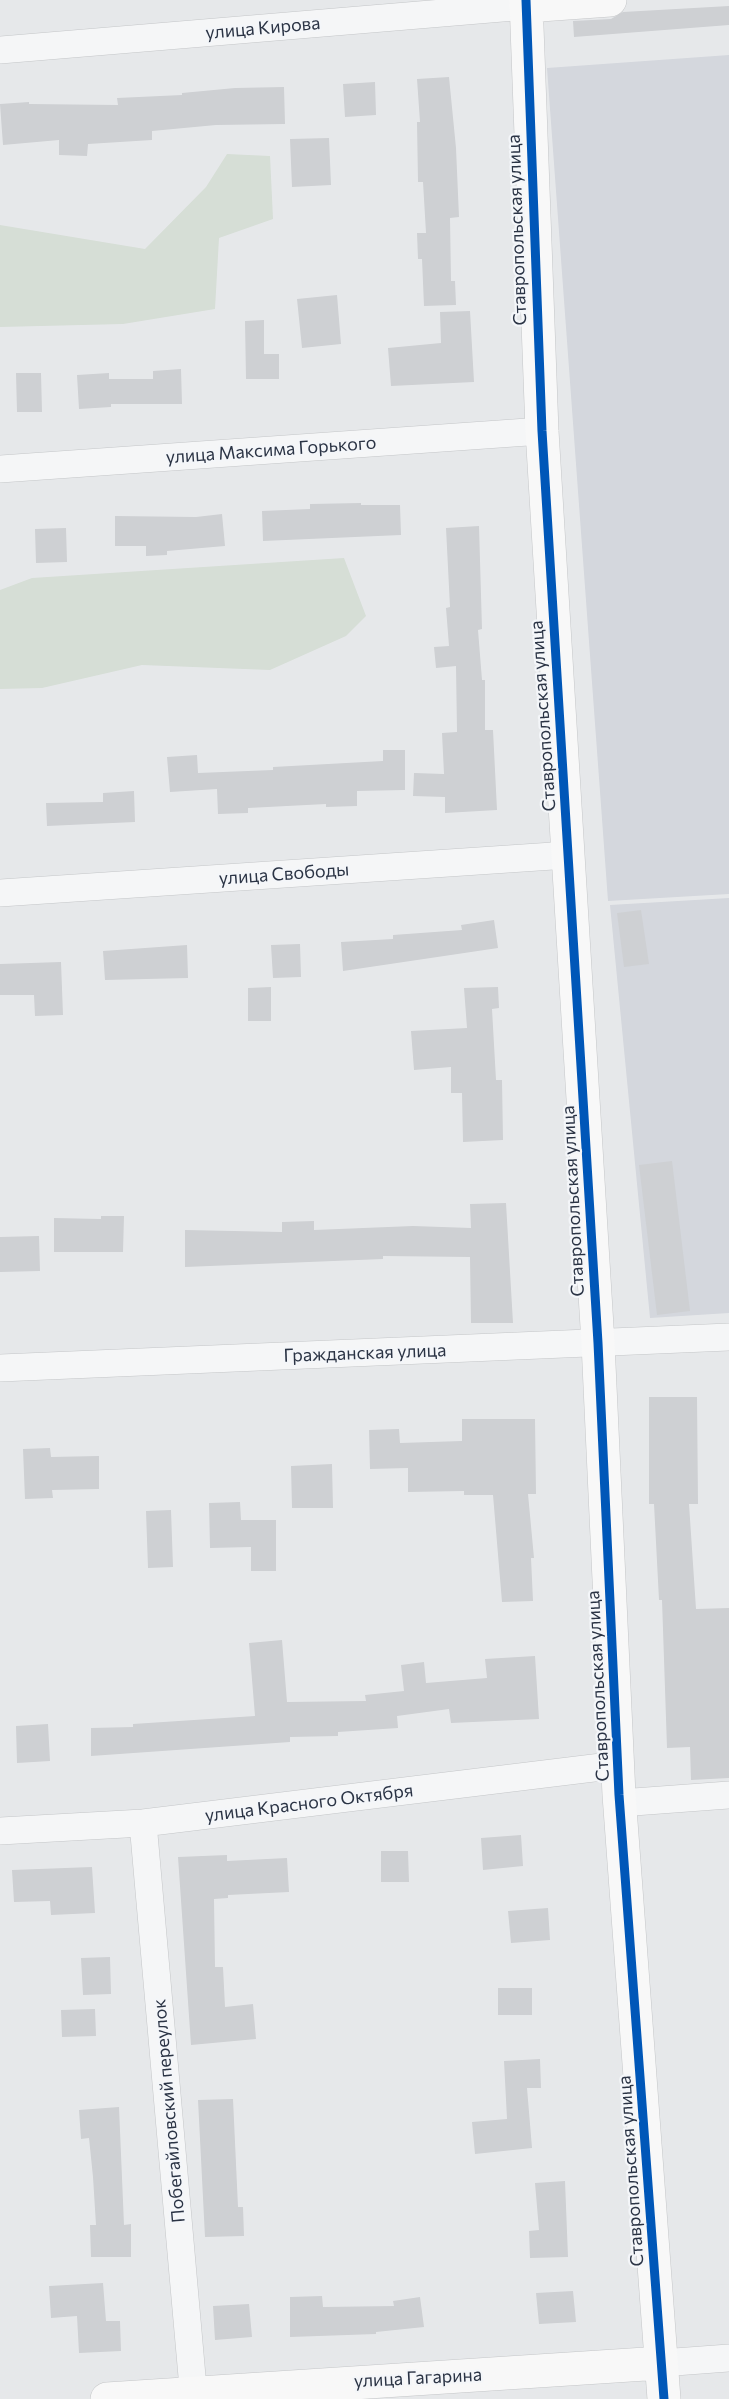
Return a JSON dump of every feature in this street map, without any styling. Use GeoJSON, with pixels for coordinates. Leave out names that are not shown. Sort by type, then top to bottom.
{"type":"FeatureCollection","features":[{"type":"Feature","properties":{"kind":"street"},"geometry":{"type":"LineString","coordinates":[[526,3],[610,0]]}},
{"type":"Feature","properties":{"kind":"street","name":"улица Кирова"},"geometry":{"type":"LineString","coordinates":[[0,50],[526,3]]}},
{"type":"Feature","properties":{"kind":"street","name":"Ставропольская улица"},"geometry":{"type":"LineString","coordinates":[[526,3],[542,431],[598,1343],[620,1803],[664,2399]]}},
{"type":"Feature","properties":{"kind":"street","name":"улица Максима Горького"},"geometry":{"type":"LineString","coordinates":[[0,469],[542,431]]}},
{"type":"Feature","properties":{"kind":"street","name":"улица Свободы"},"geometry":{"type":"LineString","coordinates":[[0,893],[568,855]]}},
{"type":"Feature","properties":{"kind":"street","name":"Гражданская улица"},"geometry":{"type":"LineString","coordinates":[[0,1368],[729,1337]]}},
{"type":"Feature","properties":{"kind":"street","name":"улица Красного Октября"},"geometry":{"type":"LineString","coordinates":[[0,1831],[143,1823],[618,1765]]}},
{"type":"Feature","properties":{"kind":"street"},"geometry":{"type":"LineString","coordinates":[[620,1803],[729,1795]]}},
{"type":"Feature","properties":{"kind":"street","name":"Побегайловский переулок"},"geometry":{"type":"LineString","coordinates":[[143,1823],[193,2395]]}},
{"type":"Feature","properties":{"kind":"street","name":"улица Гагарина"},"geometry":{"type":"LineString","coordinates":[[107,2399],[729,2358]]}},
{"type":"Feature","properties":{"kind":"shaded area"},"geometry":{"type":"Polygon","coordinates":[[[729,55],[729,894],[608,901],[547,68],[729,55]]]}},
{"type":"Feature","properties":{"kind":"shaded area"},"geometry":{"type":"Polygon","coordinates":[[[227,154],[270,156],[273,219],[219,238],[215,309],[123,324],[0,327],[0,225],[145,249],[206,187],[227,154]]]}},
{"type":"Feature","properties":{"kind":"shaded area"},"geometry":{"type":"Polygon","coordinates":[[[344,558],[366,616],[346,636],[270,670],[142,665],[42,688],[0,689],[0,590],[32,578],[344,558]]]}},
{"type":"Feature","properties":{"kind":"shaded area"},"geometry":{"type":"Polygon","coordinates":[[[729,898],[729,1313],[650,1318],[610,905],[729,898]]]}},
{"type":"Feature","properties":{"kind":"building"},"geometry":{"type":"Polygon","coordinates":[[[729,6],[729,25],[574,37],[573,21],[611,19],[623,12],[729,6]]]}},
{"type":"Feature","properties":{"kind":"building"},"geometry":{"type":"Polygon","coordinates":[[[449,77],[456,148],[459,217],[450,218],[451,281],[455,281],[456,305],[424,306],[422,259],[418,259],[417,233],[426,233],[423,182],[418,182],[417,122],[420,122],[417,79],[449,77]]]}},
{"type":"Feature","properties":{"kind":"building"},"geometry":{"type":"Polygon","coordinates":[[[375,82],[376,115],[345,117],[343,84],[375,82]]]}},
{"type":"Feature","properties":{"kind":"building"},"geometry":{"type":"Polygon","coordinates":[[[284,87],[285,124],[216,125],[152,131],[152,140],[88,144],[87,156],[59,155],[59,140],[3,145],[0,104],[29,102],[29,104],[118,105],[117,98],[182,95],[182,93],[235,88],[284,87]]]}},
{"type":"Feature","properties":{"kind":"building"},"geometry":{"type":"Polygon","coordinates":[[[329,138],[331,185],[292,187],[290,139],[329,138]]]}},
{"type":"Feature","properties":{"kind":"building"},"geometry":{"type":"Polygon","coordinates":[[[337,295],[341,344],[302,348],[297,299],[337,295]]]}},
{"type":"Feature","properties":{"kind":"building"},"geometry":{"type":"Polygon","coordinates":[[[470,311],[474,382],[391,386],[388,348],[441,343],[440,312],[470,311]]]}},
{"type":"Feature","properties":{"kind":"building"},"geometry":{"type":"Polygon","coordinates":[[[264,320],[264,354],[279,354],[279,379],[246,379],[245,321],[264,320]]]}},
{"type":"Feature","properties":{"kind":"building"},"geometry":{"type":"Polygon","coordinates":[[[181,369],[182,404],[111,404],[111,407],[79,409],[77,375],[109,373],[109,379],[153,379],[153,371],[181,369]]]}},
{"type":"Feature","properties":{"kind":"building"},"geometry":{"type":"Polygon","coordinates":[[[16,373],[41,373],[42,412],[17,412],[16,373]]]}},
{"type":"Feature","properties":{"kind":"building"},"geometry":{"type":"Polygon","coordinates":[[[361,503],[361,505],[400,505],[401,535],[263,541],[262,511],[310,509],[310,504],[361,503]]]}},
{"type":"Feature","properties":{"kind":"building"},"geometry":{"type":"Polygon","coordinates":[[[222,514],[225,546],[167,551],[167,555],[146,556],[146,546],[115,546],[115,516],[196,517],[222,514]]]}},
{"type":"Feature","properties":{"kind":"building"},"geometry":{"type":"Polygon","coordinates":[[[479,526],[482,629],[478,630],[482,680],[485,680],[485,730],[493,730],[497,810],[445,813],[445,797],[413,796],[414,773],[444,774],[442,733],[457,732],[456,666],[436,668],[434,647],[449,646],[446,608],[450,607],[446,528],[479,526]]]}},
{"type":"Feature","properties":{"kind":"building"},"geometry":{"type":"Polygon","coordinates":[[[66,528],[67,562],[36,563],[35,529],[66,528]]]}},
{"type":"Feature","properties":{"kind":"building"},"geometry":{"type":"Polygon","coordinates":[[[383,750],[405,750],[405,790],[357,791],[357,806],[326,807],[326,804],[248,808],[248,813],[218,814],[217,789],[170,792],[167,757],[197,755],[198,773],[273,770],[273,767],[383,761],[383,750]]]}},
{"type":"Feature","properties":{"kind":"building"},"geometry":{"type":"Polygon","coordinates":[[[134,791],[135,822],[47,826],[46,803],[103,802],[103,793],[134,791]]]}},
{"type":"Feature","properties":{"kind":"building"},"geometry":{"type":"Polygon","coordinates":[[[641,910],[649,964],[624,967],[617,913],[641,910]]]}},
{"type":"Feature","properties":{"kind":"building"},"geometry":{"type":"Polygon","coordinates":[[[494,920],[498,948],[343,971],[341,942],[393,939],[393,935],[462,930],[461,925],[494,920]]]}},
{"type":"Feature","properties":{"kind":"building"},"geometry":{"type":"Polygon","coordinates":[[[300,944],[301,977],[273,978],[271,945],[300,944]]]}},
{"type":"Feature","properties":{"kind":"building"},"geometry":{"type":"Polygon","coordinates":[[[187,945],[188,978],[105,980],[103,951],[187,945]]]}},
{"type":"Feature","properties":{"kind":"building"},"geometry":{"type":"Polygon","coordinates":[[[61,962],[63,1015],[35,1016],[34,995],[0,995],[0,964],[61,962]]]}},
{"type":"Feature","properties":{"kind":"building"},"geometry":{"type":"Polygon","coordinates":[[[271,987],[271,1021],[248,1021],[248,988],[271,987]]]}},
{"type":"Feature","properties":{"kind":"building"},"geometry":{"type":"Polygon","coordinates":[[[498,987],[499,1008],[492,1009],[496,1080],[502,1080],[503,1140],[463,1142],[462,1093],[451,1093],[451,1067],[414,1070],[411,1031],[467,1028],[464,988],[498,987]]]}},
{"type":"Feature","properties":{"kind":"building"},"geometry":{"type":"Polygon","coordinates":[[[672,1161],[690,1311],[657,1315],[639,1165],[672,1161]]]}},
{"type":"Feature","properties":{"kind":"building"},"geometry":{"type":"Polygon","coordinates":[[[506,1203],[513,1323],[471,1323],[470,1257],[383,1256],[383,1259],[185,1267],[185,1230],[282,1232],[282,1222],[314,1221],[314,1230],[413,1226],[471,1228],[470,1204],[506,1203]]]}},
{"type":"Feature","properties":{"kind":"building"},"geometry":{"type":"Polygon","coordinates":[[[101,1216],[124,1216],[123,1252],[54,1252],[54,1218],[101,1219],[101,1216]]]}},
{"type":"Feature","properties":{"kind":"building"},"geometry":{"type":"Polygon","coordinates":[[[39,1236],[40,1271],[0,1272],[0,1237],[39,1236]]]}},
{"type":"Feature","properties":{"kind":"building"},"geometry":{"type":"Polygon","coordinates":[[[649,1397],[697,1397],[698,1504],[689,1504],[696,1609],[729,1608],[729,1778],[691,1780],[690,1747],[667,1748],[662,1600],[659,1600],[654,1504],[649,1504],[649,1397]]]}},
{"type":"Feature","properties":{"kind":"building"},"geometry":{"type":"Polygon","coordinates":[[[462,1419],[535,1419],[536,1494],[528,1494],[534,1558],[531,1558],[533,1601],[502,1602],[493,1495],[464,1495],[464,1491],[408,1492],[408,1468],[370,1469],[369,1430],[399,1429],[400,1443],[462,1441],[462,1419]]]}},
{"type":"Feature","properties":{"kind":"building"},"geometry":{"type":"Polygon","coordinates":[[[50,1448],[51,1457],[99,1456],[99,1489],[52,1490],[53,1498],[25,1499],[23,1449],[50,1448]]]}},
{"type":"Feature","properties":{"kind":"building"},"geometry":{"type":"Polygon","coordinates":[[[332,1464],[333,1508],[292,1508],[291,1466],[332,1464]]]}},
{"type":"Feature","properties":{"kind":"building"},"geometry":{"type":"Polygon","coordinates":[[[240,1502],[241,1520],[276,1520],[276,1571],[251,1571],[251,1547],[210,1548],[209,1503],[240,1502]]]}},
{"type":"Feature","properties":{"kind":"building"},"geometry":{"type":"Polygon","coordinates":[[[171,1510],[173,1567],[148,1568],[146,1511],[171,1510]]]}},
{"type":"Feature","properties":{"kind":"building"},"geometry":{"type":"Polygon","coordinates":[[[282,1640],[287,1702],[366,1701],[365,1695],[404,1691],[401,1665],[424,1662],[426,1683],[487,1678],[485,1659],[535,1656],[539,1719],[451,1723],[449,1709],[397,1716],[398,1728],[338,1732],[338,1736],[290,1737],[290,1742],[91,1756],[91,1728],[133,1727],[133,1724],[255,1716],[249,1643],[282,1640]]]}},
{"type":"Feature","properties":{"kind":"building"},"geometry":{"type":"Polygon","coordinates":[[[48,1724],[50,1761],[17,1763],[16,1726],[48,1724]]]}},
{"type":"Feature","properties":{"kind":"building"},"geometry":{"type":"Polygon","coordinates":[[[521,1835],[523,1866],[483,1870],[481,1838],[521,1835]]]}},
{"type":"Feature","properties":{"kind":"building"},"geometry":{"type":"Polygon","coordinates":[[[381,1851],[408,1851],[409,1882],[381,1882],[381,1851]]]}},
{"type":"Feature","properties":{"kind":"building"},"geometry":{"type":"Polygon","coordinates":[[[227,1855],[227,1861],[287,1858],[289,1892],[228,1895],[228,1898],[214,1899],[215,1967],[223,1967],[225,2007],[253,2004],[256,2039],[191,2045],[178,1857],[227,1855]]]}},
{"type":"Feature","properties":{"kind":"building"},"geometry":{"type":"Polygon","coordinates":[[[92,1867],[95,1913],[51,1915],[50,1901],[14,1902],[12,1870],[92,1867]]]}},
{"type":"Feature","properties":{"kind":"building"},"geometry":{"type":"Polygon","coordinates":[[[548,1908],[550,1940],[511,1943],[508,1911],[548,1908]]]}},
{"type":"Feature","properties":{"kind":"building"},"geometry":{"type":"Polygon","coordinates":[[[110,1957],[111,1994],[83,1995],[81,1958],[110,1957]]]}},
{"type":"Feature","properties":{"kind":"building"},"geometry":{"type":"Polygon","coordinates":[[[498,1988],[532,1988],[532,2015],[498,2015],[498,1988]]]}},
{"type":"Feature","properties":{"kind":"building"},"geometry":{"type":"Polygon","coordinates":[[[95,2009],[96,2036],[62,2037],[61,2010],[95,2009]]]}},
{"type":"Feature","properties":{"kind":"building"},"geometry":{"type":"Polygon","coordinates":[[[540,2059],[541,2088],[527,2088],[532,2148],[475,2154],[472,2122],[507,2119],[504,2061],[540,2059]]]}},
{"type":"Feature","properties":{"kind":"building"},"geometry":{"type":"Polygon","coordinates":[[[233,2099],[238,2207],[243,2207],[244,2236],[205,2237],[198,2100],[233,2099]]]}},
{"type":"Feature","properties":{"kind":"building"},"geometry":{"type":"Polygon","coordinates":[[[119,2107],[124,2225],[131,2224],[131,2257],[91,2257],[90,2225],[96,2225],[93,2177],[89,2138],[81,2139],[79,2110],[119,2107]]]}},
{"type":"Feature","properties":{"kind":"building"},"geometry":{"type":"Polygon","coordinates":[[[565,2181],[568,2257],[530,2258],[529,2231],[539,2230],[535,2183],[565,2181]]]}},
{"type":"Feature","properties":{"kind":"building"},"geometry":{"type":"Polygon","coordinates":[[[103,2283],[106,2321],[120,2321],[121,2351],[79,2353],[77,2316],[51,2318],[49,2286],[103,2283]]]}},
{"type":"Feature","properties":{"kind":"building"},"geometry":{"type":"Polygon","coordinates":[[[573,2291],[576,2322],[539,2324],[536,2293],[573,2291]]]}},
{"type":"Feature","properties":{"kind":"building"},"geometry":{"type":"Polygon","coordinates":[[[322,2296],[323,2307],[394,2306],[393,2301],[420,2297],[424,2327],[376,2332],[376,2334],[290,2337],[290,2297],[322,2296]]]}},
{"type":"Feature","properties":{"kind":"building"},"geometry":{"type":"Polygon","coordinates":[[[249,2304],[252,2337],[215,2340],[213,2306],[249,2304]]]}},
{"type":"Feature","properties":{"kind":"cycle path"},"geometry":{"type":"LineString","coordinates":[[526,0],[542,431],[598,1343],[619,1795],[664,2399]]}}]}
